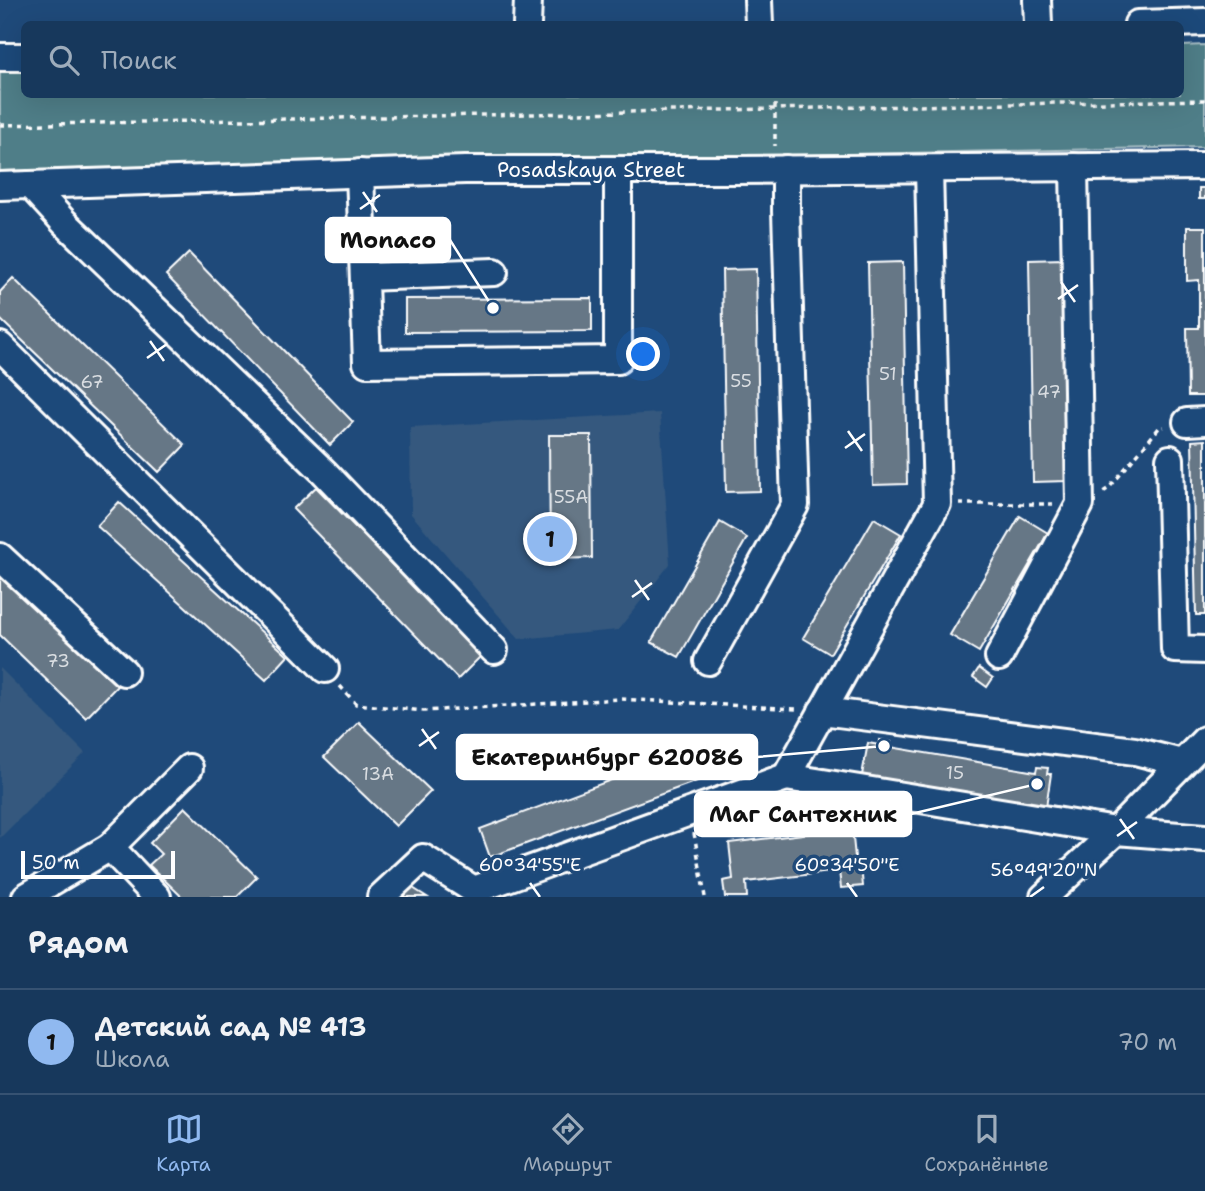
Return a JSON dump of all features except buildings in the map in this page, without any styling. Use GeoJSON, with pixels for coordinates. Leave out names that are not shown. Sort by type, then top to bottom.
{"type":"FeatureCollection","features":[{"type":"Feature","properties":{"kind":"street"},"geometry":{"type":"LineString","coordinates":[[527,21],[528,0]]}},
{"type":"Feature","properties":{"kind":"street"},"geometry":{"type":"LineString","coordinates":[[758,0],[759,21]]}},
{"type":"Feature","properties":{"kind":"street"},"geometry":{"type":"LineString","coordinates":[[1037,0],[1038,21]]}},
{"type":"Feature","properties":{"kind":"street"},"geometry":{"type":"LineString","coordinates":[[1184,23],[1205,22]]}},
{"type":"Feature","properties":{"kind":"street"},"geometry":{"type":"LineString","coordinates":[[0,57],[21,57]]}},
{"type":"Feature","properties":{"kind":"street","name":"Posadskaya Street"},"geometry":{"type":"LineString","coordinates":[[0,186],[465,170],[1205,166]]}},
{"type":"Feature","properties":{"kind":"street"},"geometry":{"type":"LineString","coordinates":[[999,657],[1080,504],[1074,167]]}},
{"type":"Feature","properties":{"kind":"street"},"geometry":{"type":"LineString","coordinates":[[708,661],[794,505],[786,169]]}},
{"type":"Feature","properties":{"kind":"street"},"geometry":{"type":"LineString","coordinates":[[786,777],[937,504],[929,169]]}},
{"type":"Feature","properties":{"kind":"street"},"geometry":{"type":"LineString","coordinates":[[360,173],[367,363],[618,360],[618,170]]}},
{"type":"Feature","properties":{"kind":"street"},"geometry":{"type":"LineString","coordinates":[[30,185],[65,223],[325,473],[494,650]]}},
{"type":"Feature","properties":{"kind":"street"},"geometry":{"type":"LineString","coordinates":[[364,277],[494,272]]}},
{"type":"Feature","properties":{"kind":"street"},"geometry":{"type":"LineString","coordinates":[[0,346],[325,669]]}},
{"type":"Feature","properties":{"kind":"street"},"geometry":{"type":"LineString","coordinates":[[1170,459],[1175,649],[1205,650]]}},
{"type":"Feature","properties":{"kind":"street"},"geometry":{"type":"LineString","coordinates":[[0,557],[124,672]]}},
{"type":"Feature","properties":{"kind":"street"},"geometry":{"type":"LineString","coordinates":[[822,711],[1135,751],[1182,763]]}},
{"type":"Feature","properties":{"kind":"street"},"geometry":{"type":"LineString","coordinates":[[1044,897],[1116,831],[1205,740]]}},
{"type":"Feature","properties":{"kind":"street"},"geometry":{"type":"LineString","coordinates":[[26,897],[110,847],[190,768]]}},
{"type":"Feature","properties":{"kind":"street"},"geometry":{"type":"LineString","coordinates":[[381,897],[423,858],[473,893],[786,777],[1116,831],[1205,838]]}},
{"type":"Feature","properties":{"kind":"street"},"geometry":{"type":"LineString","coordinates":[[110,847],[157,897]]}},
{"type":"Feature","properties":{"kind":"path"},"geometry":{"type":"LineString","coordinates":[[0,125],[1205,100]]}},
{"type":"Feature","properties":{"kind":"path"},"geometry":{"type":"LineString","coordinates":[[937,504],[1080,504],[1109,488],[1159,428],[1196,421]]}},
{"type":"Feature","properties":{"kind":"path"},"geometry":{"type":"LineString","coordinates":[[325,669],[356,704],[424,711],[620,699],[822,711]]}},
{"type":"Feature","properties":{"kind":"path"},"geometry":{"type":"LineString","coordinates":[[691,811],[705,897]]}},
{"type":"Feature","properties":{"kind":"shaded area"},"geometry":{"type":"Polygon","coordinates":[[[660,413],[670,564],[618,630],[519,639],[411,514],[410,427],[660,413]]]}},
{"type":"Feature","properties":{"kind":"shaded area"},"geometry":{"type":"Polygon","coordinates":[[[0,668],[85,753],[0,838],[0,668]]]}},
{"type":"Feature","properties":{"kind":"green space"},"geometry":{"type":"Polygon","coordinates":[[[1205,45],[1205,147],[0,171],[0,69],[21,69],[21,98],[1184,98],[1184,46],[1205,45]]]}},
{"type":"Feature","properties":{"kind":"place","name":"Monaco"},"geometry":{"type":"Point","coordinates":[493,308]}},
{"type":"Feature","properties":{"kind":"place","name":"Детский сад № 413"},"geometry":{"type":"Point","coordinates":[550,539]}},
{"type":"Feature","properties":{"kind":"place","name":"Екатеринбург 620086"},"geometry":{"type":"Point","coordinates":[884,746]}},
{"type":"Feature","properties":{"kind":"place","name":"Маг Сантехник"},"geometry":{"type":"Point","coordinates":[1037,784]}}]}
